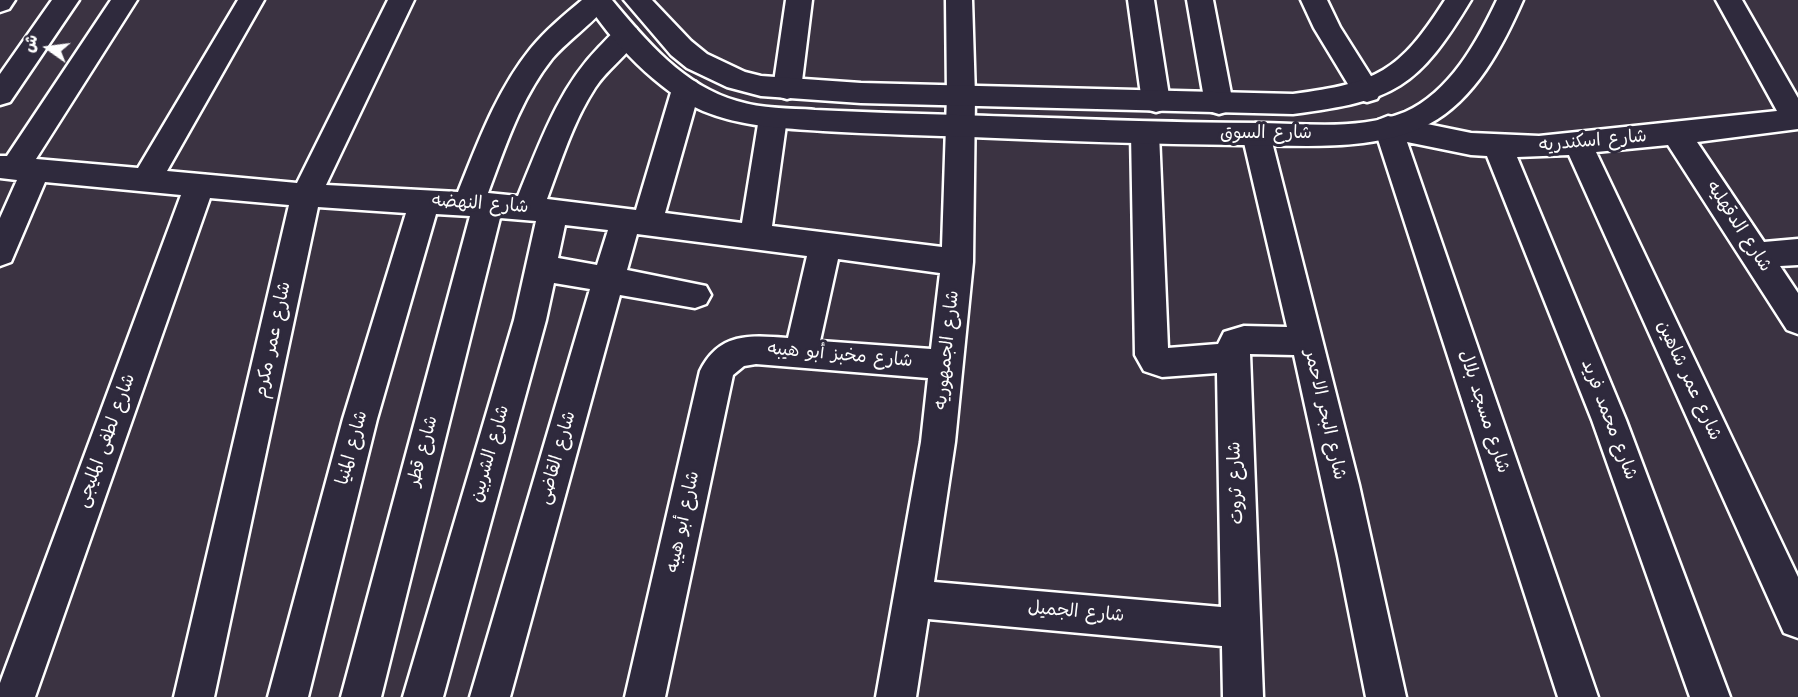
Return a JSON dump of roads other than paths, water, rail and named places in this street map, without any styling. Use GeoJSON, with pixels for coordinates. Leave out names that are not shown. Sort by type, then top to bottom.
{"type":"FeatureCollection","features":[{"type":"Feature","properties":{"kind":"street"},"geometry":{"type":"LineString","coordinates":[[0,95],[66,0]]}},
{"type":"Feature","properties":{"kind":"street"},"geometry":{"type":"LineString","coordinates":[[0,253],[17,169],[124,0]]}},
{"type":"Feature","properties":{"kind":"street"},"geometry":{"type":"LineString","coordinates":[[146,181],[251,0]]}},
{"type":"Feature","properties":{"kind":"street","name":"شارع عمر مكرم"},"geometry":{"type":"LineString","coordinates":[[194,697],[306,195],[401,0]]}},
{"type":"Feature","properties":{"kind":"street"},"geometry":{"type":"LineString","coordinates":[[598,0],[656,66],[686,89],[734,111],[773,118],[960,111]]}},
{"type":"Feature","properties":{"kind":"street","name":"شارع قطر"},"geometry":{"type":"LineString","coordinates":[[361,697],[478,204],[512,100],[523,79],[552,42],[598,0]]}},
{"type":"Feature","properties":{"kind":"street"},"geometry":{"type":"LineString","coordinates":[[787,89],[799,0]]}},
{"type":"Feature","properties":{"kind":"street","name":"شارع الجمهوريه"},"geometry":{"type":"LineString","coordinates":[[896,697],[938,442],[957,262],[960,111],[959,0]]}},
{"type":"Feature","properties":{"kind":"street"},"geometry":{"type":"LineString","coordinates":[[1141,0],[1156,102]]}},
{"type":"Feature","properties":{"kind":"street"},"geometry":{"type":"LineString","coordinates":[[1200,0],[1219,104]]}},
{"type":"Feature","properties":{"kind":"street"},"geometry":{"type":"LineString","coordinates":[[1314,0],[1327,28],[1367,92]]}},
{"type":"Feature","properties":{"kind":"street","name":"شارع السوق"},"geometry":{"type":"LineString","coordinates":[[960,111],[1156,102],[1293,104],[1335,100],[1367,92],[1393,80],[1423,54],[1458,0]]}},
{"type":"Feature","properties":{"kind":"street","name":"شارع السوق"},"geometry":{"type":"LineString","coordinates":[[960,111],[1145,133],[1321,134],[1388,127],[1416,119],[1451,95],[1464,80],[1504,15],[1510,0]]}},
{"type":"Feature","properties":{"kind":"street"},"geometry":{"type":"LineString","coordinates":[[1729,0],[1797,119]]}},
{"type":"Feature","properties":{"kind":"street"},"geometry":{"type":"LineString","coordinates":[[648,5],[681,48],[715,72],[753,84],[960,111]]}},
{"type":"Feature","properties":{"kind":"street","name":"شارع الشربين"},"geometry":{"type":"LineString","coordinates":[[423,697],[530,320],[542,268],[545,239],[541,209],[572,103],[606,56],[627,35]]}},
{"type":"Feature","properties":{"kind":"street","name":"شارع القاضى"},"geometry":{"type":"LineString","coordinates":[[490,697],[609,281],[636,221],[686,89]]}},
{"type":"Feature","properties":{"kind":"street"},"geometry":{"type":"LineString","coordinates":[[755,236],[773,118]]}},
{"type":"Feature","properties":{"kind":"street","name":"شارع اسكندريه"},"geometry":{"type":"LineString","coordinates":[[1388,127],[1443,140],[1498,146],[1539,147],[1676,135],[1797,119]]}},
{"type":"Feature","properties":{"kind":"street","name":"شارع مسجد بلال"},"geometry":{"type":"LineString","coordinates":[[1388,127],[1578,697]]}},
{"type":"Feature","properties":{"kind":"street"},"geometry":{"type":"LineString","coordinates":[[1145,133],[1154,359],[1162,363],[1233,357],[1234,344],[1239,340],[1307,341]]}},
{"type":"Feature","properties":{"kind":"street","name":"شارع البحر الاحمر"},"geometry":{"type":"LineString","coordinates":[[1256,134],[1367,599],[1386,697]]}},
{"type":"Feature","properties":{"kind":"street","name":"شارع الدقهليه"},"geometry":{"type":"LineString","coordinates":[[1676,135],[1798,320]]}},
{"type":"Feature","properties":{"kind":"street","name":"شارع عمر شاهين"},"geometry":{"type":"LineString","coordinates":[[1578,144],[1798,619]]}},
{"type":"Feature","properties":{"kind":"street","name":"شارع محمد فريد"},"geometry":{"type":"LineString","coordinates":[[1498,146],[1548,262],[1596,386],[1710,697]]}},
{"type":"Feature","properties":{"kind":"street","name":"شارع النهضه"},"geometry":{"type":"LineString","coordinates":[[17,169],[306,195],[541,209],[957,262]]}},
{"type":"Feature","properties":{"kind":"street","name":"شارع لطفى المليجى"},"geometry":{"type":"LineString","coordinates":[[15,697],[198,186]]}},
{"type":"Feature","properties":{"kind":"street","name":"شارع المنيا"},"geometry":{"type":"LineString","coordinates":[[288,697],[360,419],[425,201]]}},
{"type":"Feature","properties":{"kind":"street"},"geometry":{"type":"LineString","coordinates":[[801,352],[825,246]]}},
{"type":"Feature","properties":{"kind":"street"},"geometry":{"type":"LineString","coordinates":[[1756,255],[1798,252]]}},
{"type":"Feature","properties":{"kind":"street"},"geometry":{"type":"LineString","coordinates":[[542,268],[695,295]]}},
{"type":"Feature","properties":{"kind":"street","name":"شارع مخبز أبو هيبه"},"geometry":{"type":"LineString","coordinates":[[734,354],[756,350],[801,352],[947,365]]}},
{"type":"Feature","properties":{"kind":"street","name":"شارع أبو هيبه"},"geometry":{"type":"LineString","coordinates":[[645,697],[717,370],[726,358],[734,354]]}},
{"type":"Feature","properties":{"kind":"street","name":"شارع ثروت"},"geometry":{"type":"LineString","coordinates":[[1233,357],[1243,697]]}},
{"type":"Feature","properties":{"kind":"street","name":"شارع الجميل"},"geometry":{"type":"LineString","coordinates":[[912,599],[1241,628]]}}]}
